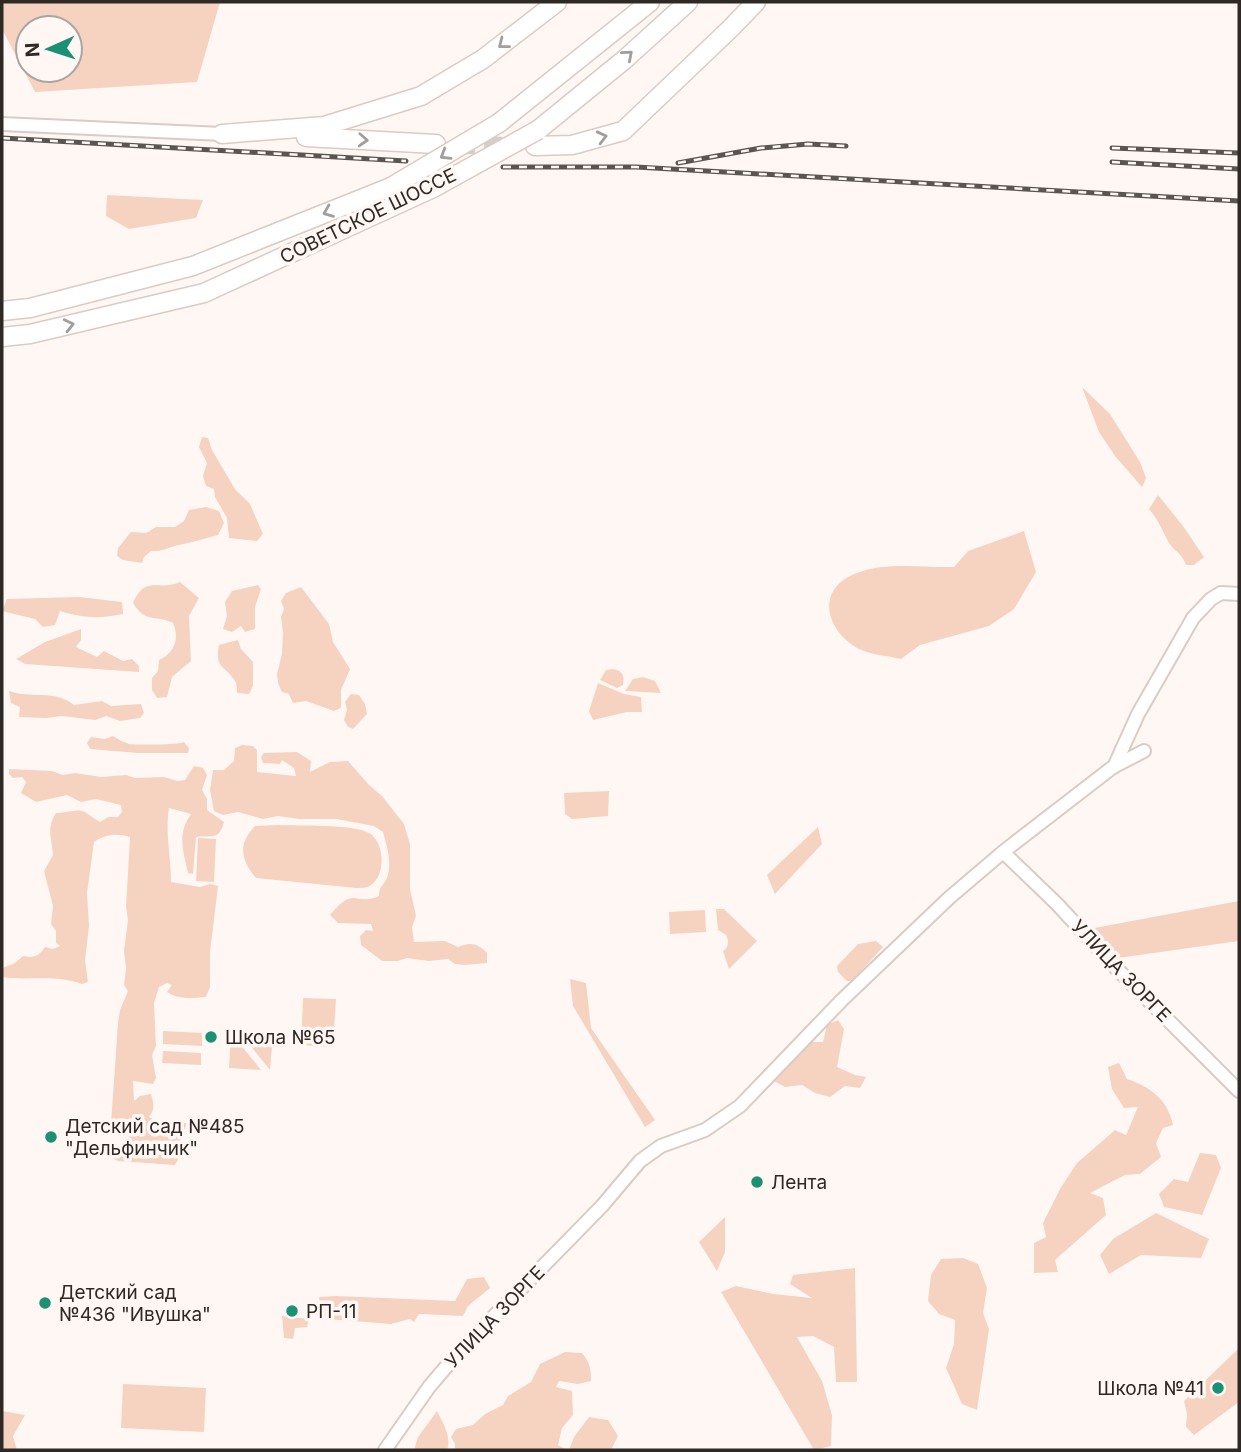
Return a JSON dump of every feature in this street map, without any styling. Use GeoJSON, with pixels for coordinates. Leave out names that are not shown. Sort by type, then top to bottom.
{"type":"FeatureCollection","features":[{"type":"Feature","properties":{"kind":"highway"},"geometry":{"type":"LineString","coordinates":[[222,134],[324,126],[421,96],[483,59],[557,2]]}},
{"type":"Feature","properties":{"kind":"highway","name":"СОВЕТСКОЕ ШОССЕ"},"geometry":{"type":"LineString","coordinates":[[2,311],[30,308],[193,266],[391,187],[499,123],[650,2]]}},
{"type":"Feature","properties":{"kind":"highway","name":"СОВЕТСКОЕ ШОССЕ"},"geometry":{"type":"LineString","coordinates":[[2,337],[30,334],[204,293],[536,138],[688,2]]}},
{"type":"Feature","properties":{"kind":"highway"},"geometry":{"type":"LineString","coordinates":[[536,138],[572,145],[623,131],[756,2]]}},
{"type":"Feature","properties":{"kind":"highway"},"geometry":{"type":"LineString","coordinates":[[222,134],[436,144]]}},
{"type":"Feature","properties":{"kind":"street"},"geometry":{"type":"LineString","coordinates":[[2,124],[222,134]]}},
{"type":"Feature","properties":{"kind":"street"},"geometry":{"type":"LineString","coordinates":[[1114,767],[1138,714],[1193,618],[1211,599],[1221,593],[1239,594]]}},
{"type":"Feature","properties":{"kind":"street","name":"УЛИЦА ЗОРГЕ"},"geometry":{"type":"LineString","coordinates":[[385,1450],[429,1387],[457,1354],[602,1206],[640,1161],[661,1146],[705,1130],[740,1106],[842,1000],[948,898],[1114,767],[1144,751]]}},
{"type":"Feature","properties":{"kind":"street","name":"УЛИЦА ЗОРГЕ"},"geometry":{"type":"LineString","coordinates":[[1003,852],[1239,1091]]}},
{"type":"Feature","properties":{"kind":"shaded area"},"geometry":{"type":"Polygon","coordinates":[[[2,2],[220,2],[197,82],[35,92],[31,84],[84,84],[84,14],[14,14],[14,52],[2,29],[2,2]]]}},
{"type":"Feature","properties":{"kind":"shaded area"},"geometry":{"type":"Polygon","coordinates":[[[107,195],[203,200],[196,218],[129,229],[106,216],[107,195]]]}},
{"type":"Feature","properties":{"kind":"shaded area"},"geometry":{"type":"Polygon","coordinates":[[[1082,387],[1110,414],[1140,462],[1146,478],[1142,487],[1115,456],[1099,432],[1082,387]]]}},
{"type":"Feature","properties":{"kind":"shaded area"},"geometry":{"type":"Polygon","coordinates":[[[202,437],[208,438],[235,489],[250,504],[263,534],[257,541],[229,538],[227,518],[215,497],[214,489],[206,486],[203,476],[207,463],[199,447],[202,437]]]}},
{"type":"Feature","properties":{"kind":"shaded area"},"geometry":{"type":"Polygon","coordinates":[[[1158,495],[1204,557],[1194,565],[1186,565],[1149,509],[1158,495]]]}},
{"type":"Feature","properties":{"kind":"shaded area"},"geometry":{"type":"Polygon","coordinates":[[[206,507],[219,511],[224,523],[218,535],[151,551],[142,563],[123,560],[117,556],[118,548],[131,532],[146,533],[156,527],[175,527],[184,521],[189,510],[206,507]]]}},
{"type":"Feature","properties":{"kind":"shaded area"},"geometry":{"type":"Polygon","coordinates":[[[1024,531],[1036,572],[1014,609],[989,626],[920,645],[901,659],[859,649],[834,625],[829,605],[831,595],[848,577],[873,568],[954,567],[968,551],[1024,531]]]}},
{"type":"Feature","properties":{"kind":"shaded area"},"geometry":{"type":"Polygon","coordinates":[[[180,582],[199,598],[189,616],[191,661],[172,677],[167,697],[157,698],[152,690],[152,678],[158,671],[159,660],[169,654],[174,645],[175,629],[173,623],[142,614],[133,603],[138,594],[148,586],[180,582]]]}},
{"type":"Feature","properties":{"kind":"shaded area"},"geometry":{"type":"Polygon","coordinates":[[[258,585],[261,589],[255,607],[255,629],[245,632],[241,626],[232,632],[223,629],[227,616],[225,602],[232,591],[258,585]]]}},
{"type":"Feature","properties":{"kind":"shaded area"},"geometry":{"type":"Polygon","coordinates":[[[301,587],[329,624],[333,642],[350,669],[341,690],[341,708],[334,711],[306,701],[293,703],[289,694],[282,692],[278,683],[283,632],[281,617],[284,609],[281,601],[286,593],[301,587]]]}},
{"type":"Feature","properties":{"kind":"shaded area"},"geometry":{"type":"Polygon","coordinates":[[[80,597],[122,602],[123,614],[92,617],[60,611],[55,625],[43,627],[35,619],[2,611],[7,599],[80,597]]]}},
{"type":"Feature","properties":{"kind":"shaded area"},"geometry":{"type":"Polygon","coordinates":[[[81,629],[81,640],[76,647],[97,657],[104,651],[123,661],[132,659],[139,666],[139,672],[25,664],[16,659],[45,642],[81,629]]]}},
{"type":"Feature","properties":{"kind":"shaded area"},"geometry":{"type":"Polygon","coordinates":[[[238,640],[241,649],[253,662],[253,686],[249,694],[237,693],[235,681],[218,659],[219,645],[238,640]]]}},
{"type":"Feature","properties":{"kind":"shaded area"},"geometry":{"type":"Polygon","coordinates":[[[606,670],[621,672],[623,676],[623,685],[617,688],[600,680],[606,670]]]}},
{"type":"Feature","properties":{"kind":"shaded area"},"geometry":{"type":"Polygon","coordinates":[[[643,677],[655,681],[661,693],[625,691],[633,679],[643,677]]]}},
{"type":"Feature","properties":{"kind":"shaded area"},"geometry":{"type":"Polygon","coordinates":[[[598,683],[624,694],[641,697],[642,712],[627,712],[593,720],[589,711],[598,683]]]}},
{"type":"Feature","properties":{"kind":"shaded area"},"geometry":{"type":"Polygon","coordinates":[[[9,691],[59,697],[74,705],[102,701],[111,706],[141,704],[144,713],[140,718],[120,721],[106,716],[95,720],[62,716],[19,717],[20,707],[11,703],[9,691]]]}},
{"type":"Feature","properties":{"kind":"shaded area"},"geometry":{"type":"Polygon","coordinates":[[[351,694],[359,695],[367,714],[353,729],[348,727],[344,720],[347,710],[345,702],[351,694]]]}},
{"type":"Feature","properties":{"kind":"shaded area"},"geometry":{"type":"Polygon","coordinates":[[[113,736],[129,744],[184,742],[189,748],[188,753],[138,753],[90,749],[87,743],[91,737],[105,739],[113,736]]]}},
{"type":"Feature","properties":{"kind":"shaded area"},"geometry":{"type":"Polygon","coordinates":[[[242,745],[253,746],[257,750],[257,772],[296,776],[294,768],[282,760],[280,764],[263,763],[261,757],[264,753],[297,752],[311,761],[310,772],[330,762],[348,761],[382,796],[404,824],[410,844],[410,889],[416,916],[412,927],[414,942],[445,941],[458,947],[474,944],[487,953],[487,963],[465,965],[455,964],[448,959],[429,961],[407,958],[382,961],[361,945],[360,936],[366,930],[373,931],[371,924],[338,923],[330,915],[350,898],[371,899],[379,896],[389,869],[383,832],[374,826],[336,819],[278,816],[263,819],[238,812],[223,815],[214,811],[210,790],[213,770],[224,770],[234,761],[235,748],[242,745]]]}},
{"type":"Feature","properties":{"kind":"shaded area"},"geometry":{"type":"Polygon","coordinates":[[[194,766],[203,768],[207,775],[202,790],[207,799],[207,810],[224,822],[217,835],[196,837],[193,874],[188,873],[183,835],[191,814],[169,808],[171,882],[200,887],[210,884],[218,886],[210,952],[210,987],[206,997],[191,998],[167,992],[172,985],[167,983],[159,987],[154,1003],[156,1046],[152,1055],[156,1078],[153,1084],[133,1081],[134,1101],[140,1096],[151,1094],[153,1107],[149,1117],[161,1123],[187,1123],[179,1145],[182,1152],[175,1165],[118,1161],[110,1157],[112,1150],[127,1147],[129,1133],[125,1127],[111,1123],[118,1023],[128,991],[124,985],[124,950],[128,920],[126,907],[130,837],[111,835],[94,842],[87,893],[89,926],[85,960],[88,982],[82,984],[52,978],[2,977],[2,968],[15,963],[23,956],[36,956],[45,947],[53,949],[60,946],[56,943],[56,931],[51,924],[53,906],[44,871],[53,855],[50,829],[56,813],[81,811],[100,822],[108,817],[118,817],[122,812],[121,805],[96,799],[81,802],[67,795],[36,802],[21,793],[26,782],[22,777],[13,778],[9,769],[101,777],[164,777],[178,781],[185,780],[194,766]]]}},
{"type":"Feature","properties":{"kind":"shaded area"},"geometry":{"type":"Polygon","coordinates":[[[609,791],[608,816],[572,819],[565,814],[564,793],[609,791]]]}},
{"type":"Feature","properties":{"kind":"shaded area"},"geometry":{"type":"Polygon","coordinates":[[[255,826],[339,827],[369,833],[381,851],[381,867],[376,880],[371,885],[360,888],[256,878],[244,858],[246,839],[255,826]]]}},
{"type":"Feature","properties":{"kind":"shaded area"},"geometry":{"type":"Polygon","coordinates":[[[818,827],[822,844],[775,894],[767,875],[818,827]]]}},
{"type":"Feature","properties":{"kind":"shaded area"},"geometry":{"type":"Polygon","coordinates":[[[198,838],[216,839],[214,882],[196,881],[198,838]]]}},
{"type":"Feature","properties":{"kind":"shaded area"},"geometry":{"type":"Polygon","coordinates":[[[1239,901],[1239,941],[1118,958],[1089,929],[1239,901]]]}},
{"type":"Feature","properties":{"kind":"shaded area"},"geometry":{"type":"Polygon","coordinates":[[[716,909],[724,909],[757,941],[729,969],[723,951],[728,939],[718,930],[716,909]]]}},
{"type":"Feature","properties":{"kind":"shaded area"},"geometry":{"type":"Polygon","coordinates":[[[705,910],[706,932],[670,934],[669,912],[705,910]]]}},
{"type":"Feature","properties":{"kind":"shaded area"},"geometry":{"type":"Polygon","coordinates":[[[876,941],[883,947],[852,981],[847,981],[838,972],[837,966],[858,944],[876,941]]]}},
{"type":"Feature","properties":{"kind":"shaded area"},"geometry":{"type":"Polygon","coordinates":[[[570,979],[586,983],[591,1028],[655,1120],[645,1127],[573,1006],[570,979]]]}},
{"type":"Feature","properties":{"kind":"shaded area"},"geometry":{"type":"Polygon","coordinates":[[[303,998],[336,999],[333,1047],[301,1045],[303,998]]]}},
{"type":"Feature","properties":{"kind":"shaded area"},"geometry":{"type":"Polygon","coordinates":[[[838,1020],[844,1029],[837,1067],[866,1077],[860,1088],[845,1086],[830,1097],[815,1093],[802,1085],[785,1087],[772,1080],[808,1042],[823,1042],[827,1025],[838,1020]]]}},
{"type":"Feature","properties":{"kind":"shaded area"},"geometry":{"type":"Polygon","coordinates":[[[163,1031],[202,1033],[202,1046],[163,1044],[163,1031]]]}},
{"type":"Feature","properties":{"kind":"shaded area"},"geometry":{"type":"Polygon","coordinates":[[[231,1033],[261,1070],[229,1068],[231,1033]]]}},
{"type":"Feature","properties":{"kind":"shaded area"},"geometry":{"type":"Polygon","coordinates":[[[240,1033],[273,1035],[270,1070],[240,1033]]]}},
{"type":"Feature","properties":{"kind":"shaded area"},"geometry":{"type":"Polygon","coordinates":[[[163,1051],[201,1053],[201,1065],[162,1063],[163,1051]]]}},
{"type":"Feature","properties":{"kind":"shaded area"},"geometry":{"type":"Polygon","coordinates":[[[1119,1063],[1127,1079],[1151,1090],[1163,1102],[1171,1116],[1173,1125],[1163,1128],[1156,1143],[1161,1157],[1140,1174],[1125,1175],[1090,1193],[1103,1198],[1106,1215],[1055,1260],[1058,1272],[1034,1273],[1034,1243],[1046,1237],[1043,1223],[1060,1189],[1077,1163],[1115,1130],[1126,1135],[1138,1107],[1124,1108],[1112,1089],[1108,1067],[1119,1063]]]}},
{"type":"Feature","properties":{"kind":"shaded area"},"geometry":{"type":"Polygon","coordinates":[[[1200,1153],[1216,1155],[1221,1168],[1202,1215],[1164,1207],[1159,1194],[1174,1179],[1188,1182],[1200,1153]]]}},
{"type":"Feature","properties":{"kind":"shaded area"},"geometry":{"type":"Polygon","coordinates":[[[1156,1213],[1209,1239],[1201,1258],[1141,1255],[1109,1274],[1100,1255],[1113,1239],[1156,1213]]]}},
{"type":"Feature","properties":{"kind":"shaded area"},"geometry":{"type":"Polygon","coordinates":[[[725,1217],[725,1252],[717,1271],[699,1242],[725,1217]]]}},
{"type":"Feature","properties":{"kind":"shaded area"},"geometry":{"type":"Polygon","coordinates":[[[963,1258],[978,1264],[987,1288],[983,1313],[989,1329],[977,1410],[962,1404],[946,1368],[954,1344],[955,1320],[939,1314],[928,1301],[931,1275],[941,1259],[963,1258]]]}},
{"type":"Feature","properties":{"kind":"shaded area"},"geometry":{"type":"Polygon","coordinates":[[[855,1268],[857,1382],[836,1382],[834,1347],[813,1336],[797,1337],[822,1381],[832,1415],[831,1446],[814,1450],[721,1292],[736,1286],[773,1294],[812,1298],[790,1284],[793,1275],[855,1268]]]}},
{"type":"Feature","properties":{"kind":"shaded area"},"geometry":{"type":"Polygon","coordinates":[[[484,1277],[490,1288],[468,1306],[463,1316],[419,1314],[414,1322],[410,1319],[391,1324],[327,1319],[321,1314],[319,1297],[455,1301],[467,1279],[484,1277]]]}},
{"type":"Feature","properties":{"kind":"shaded area"},"geometry":{"type":"Polygon","coordinates":[[[282,1316],[309,1319],[307,1327],[295,1328],[293,1339],[284,1338],[282,1316]]]}},
{"type":"Feature","properties":{"kind":"shaded area"},"geometry":{"type":"Polygon","coordinates":[[[1239,1348],[1239,1402],[1194,1435],[1186,1427],[1184,1401],[1239,1348]]]}},
{"type":"Feature","properties":{"kind":"shaded area"},"geometry":{"type":"Polygon","coordinates":[[[565,1352],[582,1353],[588,1363],[591,1377],[591,1381],[578,1384],[559,1381],[556,1387],[572,1391],[573,1415],[562,1428],[558,1445],[567,1450],[455,1450],[451,1437],[456,1429],[473,1425],[485,1414],[503,1405],[508,1396],[531,1382],[540,1364],[565,1352]]]}},
{"type":"Feature","properties":{"kind":"shaded area"},"geometry":{"type":"Polygon","coordinates":[[[123,1384],[206,1388],[204,1432],[121,1428],[123,1384]]]}},
{"type":"Feature","properties":{"kind":"shaded area"},"geometry":{"type":"Polygon","coordinates":[[[2,1411],[25,1415],[13,1436],[17,1450],[2,1450],[2,1411]]]}},
{"type":"Feature","properties":{"kind":"shaded area"},"geometry":{"type":"Polygon","coordinates":[[[437,1411],[448,1435],[447,1450],[414,1450],[418,1437],[437,1411]]]}},
{"type":"Feature","properties":{"kind":"shaded area"},"geometry":{"type":"Polygon","coordinates":[[[589,1417],[608,1420],[618,1436],[611,1450],[569,1450],[574,1437],[589,1417]]]}},
{"type":"Feature","properties":{"kind":"tunnel"},"geometry":{"type":"LineString","coordinates":[[457,145],[513,146]]}},
{"type":"Feature","properties":{"kind":"railway"},"geometry":{"type":"LineString","coordinates":[[2,138],[406,161]]}},
{"type":"Feature","properties":{"kind":"railway"},"geometry":{"type":"LineString","coordinates":[[678,163],[761,148],[808,144],[846,146]]}},
{"type":"Feature","properties":{"kind":"railway"},"geometry":{"type":"LineString","coordinates":[[1112,148],[1239,153]]}},
{"type":"Feature","properties":{"kind":"railway"},"geometry":{"type":"LineString","coordinates":[[1112,162],[1239,169]]}},
{"type":"Feature","properties":{"kind":"railway"},"geometry":{"type":"LineString","coordinates":[[503,167],[636,167],[1239,201]]}},
{"type":"Feature","properties":{"kind":"place","name":"Школа №65"},"geometry":{"type":"Point","coordinates":[211,1037]}},
{"type":"Feature","properties":{"kind":"place","name":"Детский сад №485 \"Дельфинчик\""},"geometry":{"type":"Point","coordinates":[51,1137]}},
{"type":"Feature","properties":{"kind":"place","name":"Лента"},"geometry":{"type":"Point","coordinates":[757,1182]}},
{"type":"Feature","properties":{"kind":"place","name":"Детский сад №436 \"Ивушка\""},"geometry":{"type":"Point","coordinates":[45,1303]}},
{"type":"Feature","properties":{"kind":"place","name":"РП-11"},"geometry":{"type":"Point","coordinates":[292,1311]}},
{"type":"Feature","properties":{"kind":"place","name":"Школа №41"},"geometry":{"type":"Point","coordinates":[1218,1388]}}]}
